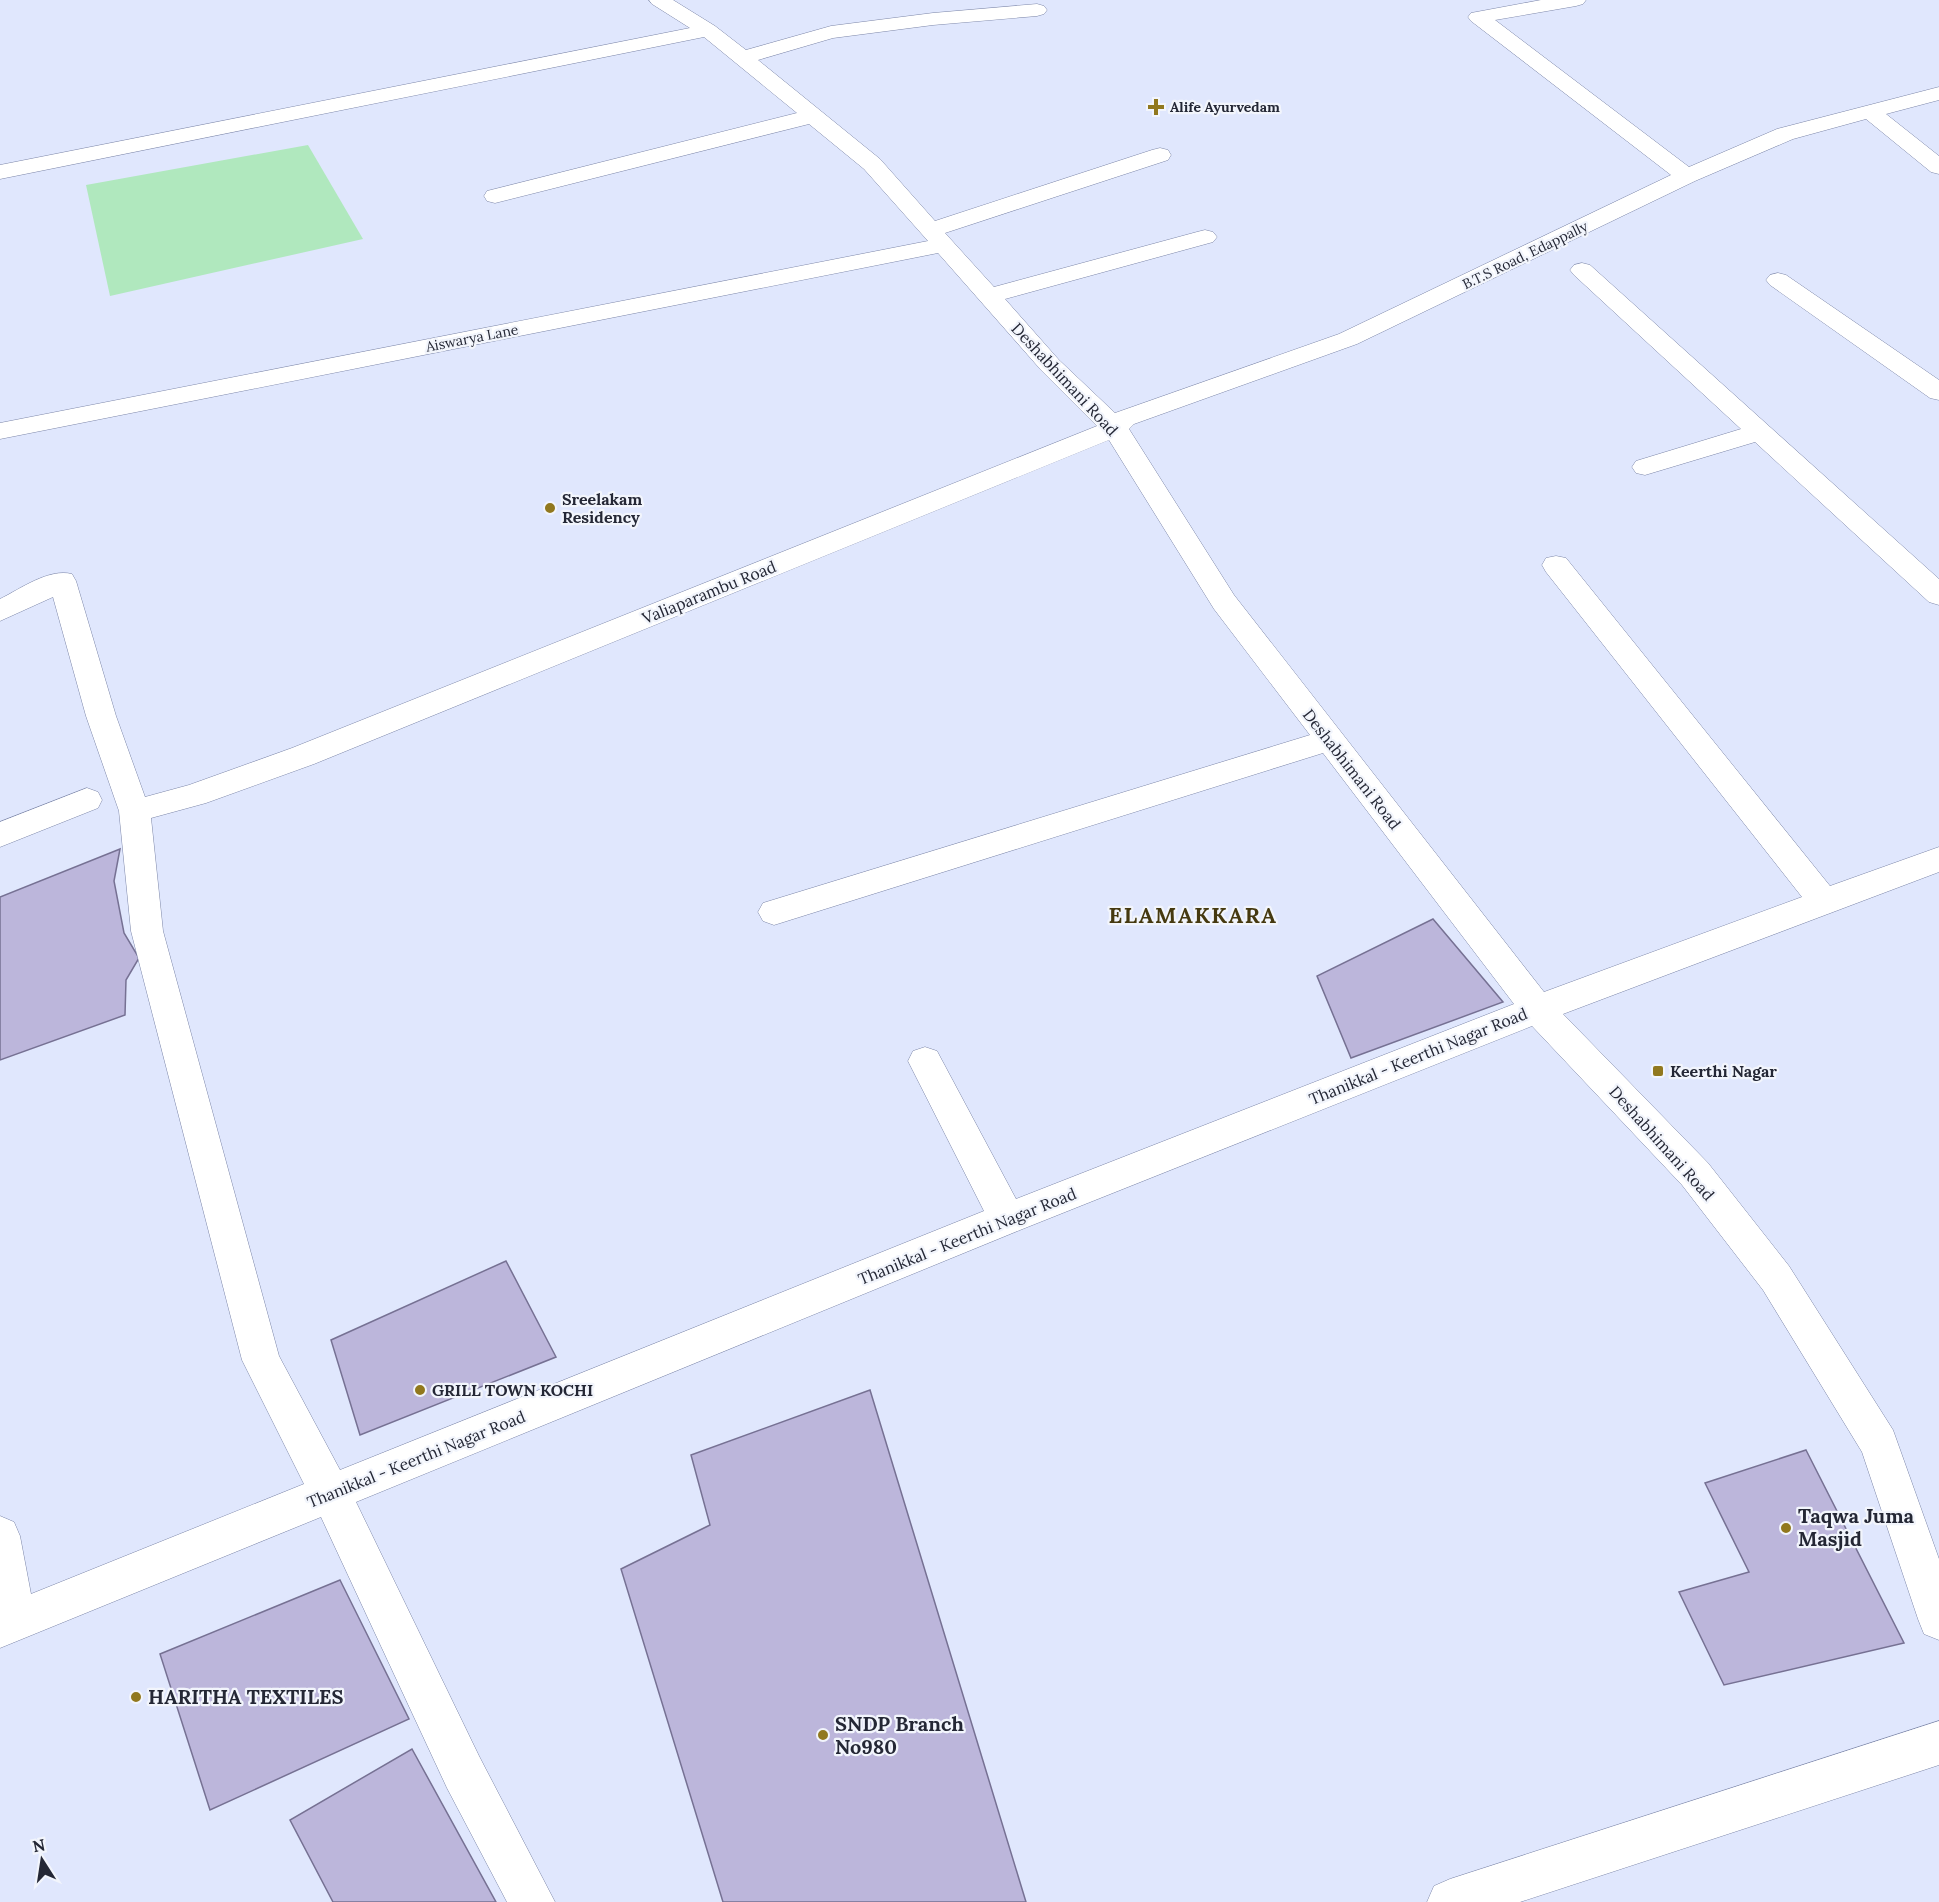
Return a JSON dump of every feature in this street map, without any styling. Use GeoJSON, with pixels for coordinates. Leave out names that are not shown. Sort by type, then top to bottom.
{"type":"FeatureCollection","features":[{"type":"Feature","properties":{"kind":"street"},"geometry":{"type":"LineString","coordinates":[[666,4],[703,0]]}},
{"type":"Feature","properties":{"kind":"street"},"geometry":{"type":"LineString","coordinates":[[1576,0],[1478,17],[1687,176]]}},
{"type":"Feature","properties":{"kind":"street","name":"Deshabhimani Road"},"geometry":{"type":"LineString","coordinates":[[666,4],[708,30],[872,164],[1050,365],[1115,428],[1224,602],[1538,1010],[1695,1174],[1776,1278],[1879,1443],[1939,1619]]}},
{"type":"Feature","properties":{"kind":"street"},"geometry":{"type":"LineString","coordinates":[[742,58],[831,32],[933,19],[1037,10]]}},
{"type":"Feature","properties":{"kind":"street"},"geometry":{"type":"LineString","coordinates":[[0,172],[708,30]]}},
{"type":"Feature","properties":{"kind":"street","name":"B.T.S Road, Edappally"},"geometry":{"type":"LineString","coordinates":[[1115,428],[1125,418],[1348,339],[1687,176],[1785,134],[1939,93]]}},
{"type":"Feature","properties":{"kind":"street"},"geometry":{"type":"LineString","coordinates":[[1869,111],[1939,167]]}},
{"type":"Feature","properties":{"kind":"street"},"geometry":{"type":"LineString","coordinates":[[495,196],[813,117]]}},
{"type":"Feature","properties":{"kind":"street","name":"Aiswarya Lane"},"geometry":{"type":"LineString","coordinates":[[0,431],[938,238],[1160,155]]}},
{"type":"Feature","properties":{"kind":"street"},"geometry":{"type":"LineString","coordinates":[[989,296],[1205,237]]}},
{"type":"Feature","properties":{"kind":"street"},"geometry":{"type":"LineString","coordinates":[[1582,270],[1939,595]]}},
{"type":"Feature","properties":{"kind":"street"},"geometry":{"type":"LineString","coordinates":[[1778,279],[1939,392]]}},
{"type":"Feature","properties":{"kind":"street","name":"Valiaparambu Road"},"geometry":{"type":"LineString","coordinates":[[135,811],[195,795],[303,756],[1115,428]]}},
{"type":"Feature","properties":{"kind":"street"},"geometry":{"type":"LineString","coordinates":[[1645,467],[1759,432]]}},
{"type":"Feature","properties":{"kind":"street"},"geometry":{"type":"LineString","coordinates":[[1556,565],[1824,902]]}},
{"type":"Feature","properties":{"kind":"street"},"geometry":{"type":"LineString","coordinates":[[0,611],[62,581],[101,716],[135,811],[147,930],[261,1360],[330,1494],[463,1772],[532,1902]]}},
{"type":"Feature","properties":{"kind":"street"},"geometry":{"type":"LineString","coordinates":[[774,912],[1330,740]]}},
{"type":"Feature","properties":{"kind":"street"},"geometry":{"type":"LineString","coordinates":[[0,835],[87,800]]}},
{"type":"Feature","properties":{"kind":"street","name":"Thanikkal - Keerthi Nagar Road"},"geometry":{"type":"LineString","coordinates":[[7,1624],[1007,1219],[1538,1010],[1939,859]]}},
{"type":"Feature","properties":{"kind":"street"},"geometry":{"type":"LineString","coordinates":[[925,1061],[1007,1219]]}},
{"type":"Feature","properties":{"kind":"street"},"geometry":{"type":"LineString","coordinates":[[0,1536],[7,1624]]}},
{"type":"Feature","properties":{"kind":"street"},"geometry":{"type":"LineString","coordinates":[[1450,1902],[1939,1743]]}},
{"type":"Feature","properties":{"kind":"green space"},"geometry":{"type":"Polygon","coordinates":[[[308,145],[363,239],[110,296],[86,185],[308,145]]]}},
{"type":"Feature","properties":{"kind":"building"},"geometry":{"type":"Polygon","coordinates":[[[120,849],[114,881],[124,933],[139,958],[126,980],[125,1015],[0,1060],[0,897],[120,849]]]}},
{"type":"Feature","properties":{"kind":"building"},"geometry":{"type":"Polygon","coordinates":[[[1433,919],[1503,1002],[1351,1058],[1317,976],[1433,919]]]}},
{"type":"Feature","properties":{"kind":"building"},"geometry":{"type":"Polygon","coordinates":[[[506,1261],[556,1357],[360,1435],[331,1340],[506,1261]]]}},
{"type":"Feature","properties":{"kind":"building","name":"SNDP Branch No980"},"geometry":{"type":"Polygon","coordinates":[[[870,1390],[1026,1902],[723,1902],[621,1569],[710,1525],[691,1455],[870,1390]]]}},
{"type":"Feature","properties":{"kind":"building","name":"Taqwa Juma Masjid"},"geometry":{"type":"Polygon","coordinates":[[[1806,1450],[1904,1643],[1724,1685],[1679,1592],[1749,1572],[1705,1483],[1806,1450]]]}},
{"type":"Feature","properties":{"kind":"building"},"geometry":{"type":"Polygon","coordinates":[[[340,1580],[409,1719],[210,1810],[160,1654],[340,1580]]]}},
{"type":"Feature","properties":{"kind":"building"},"geometry":{"type":"Polygon","coordinates":[[[412,1749],[496,1902],[333,1902],[290,1820],[412,1749]]]}},
{"type":"Feature","properties":{"kind":"place","name":"Alife Ayurvedam"},"geometry":{"type":"Point","coordinates":[1156,107]}},
{"type":"Feature","properties":{"kind":"place","name":"Sreelakam Residency"},"geometry":{"type":"Point","coordinates":[550,508]}},
{"type":"Feature","properties":{"kind":"place","name":"Keerthi Nagar"},"geometry":{"type":"Point","coordinates":[1658,1071]}},
{"type":"Feature","properties":{"kind":"place","name":"GRILL TOWN KOCHI"},"geometry":{"type":"Point","coordinates":[420,1390]}},
{"type":"Feature","properties":{"kind":"place","name":"Taqwa Juma Masjid"},"geometry":{"type":"Point","coordinates":[1786,1528]}},
{"type":"Feature","properties":{"kind":"place","name":"HARITHA TEXTILES"},"geometry":{"type":"Point","coordinates":[136,1697]}},
{"type":"Feature","properties":{"kind":"place","name":"SNDP Branch No980"},"geometry":{"type":"Point","coordinates":[823,1735]}},
{"type":"Feature","properties":{"kind":"district","name":"ELAMAKKARA"},"geometry":{"type":"Point","coordinates":[1193,915]}}]}
